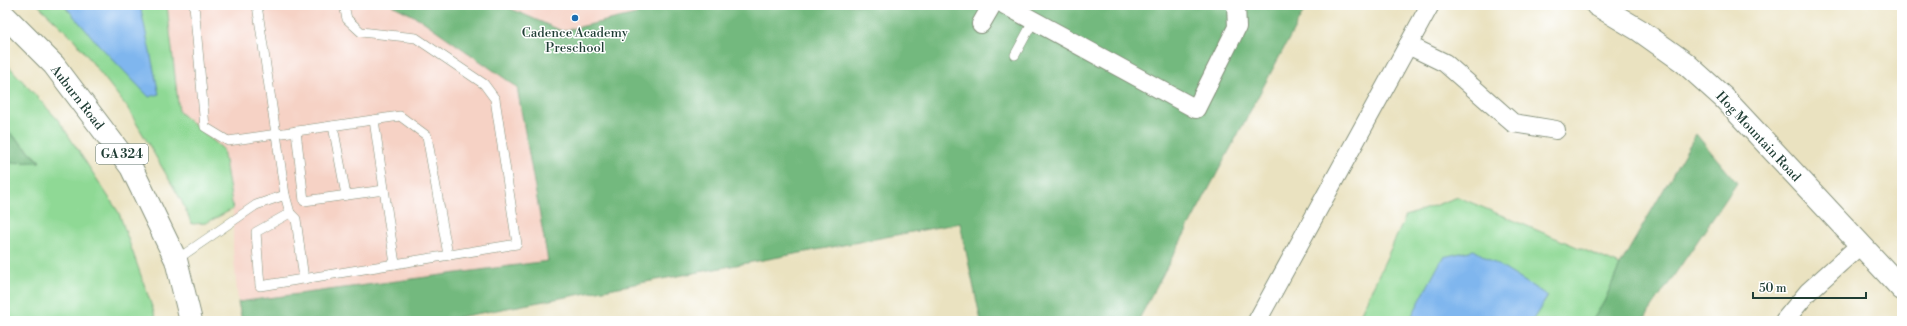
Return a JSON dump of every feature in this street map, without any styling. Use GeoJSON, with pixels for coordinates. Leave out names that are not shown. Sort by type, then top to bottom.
{"type":"FeatureCollection","features":[{"type":"Feature","properties":{"kind":"street"},"geometry":{"type":"LineString","coordinates":[[981,24],[992,5]]}},
{"type":"Feature","properties":{"kind":"street"},"geometry":{"type":"LineString","coordinates":[[1005,5],[1196,109],[1238,27],[1236,5]]}},
{"type":"Feature","properties":{"kind":"street"},"geometry":{"type":"LineString","coordinates":[[1257,321],[1430,5]]}},
{"type":"Feature","properties":{"kind":"street","name":"Hog Mountain Road"},"geometry":{"type":"LineString","coordinates":[[1597,5],[1639,30],[1684,62],[1712,87],[1902,288]]}},
{"type":"Feature","properties":{"kind":"street","name":"Auburn Road"},"geometry":{"type":"LineString","coordinates":[[5,16],[54,65],[131,166],[176,260],[191,321]]}},
{"type":"Feature","properties":{"kind":"street"},"geometry":{"type":"LineString","coordinates":[[1408,45],[1445,63],[1513,123],[1556,130]]}},
{"type":"Feature","properties":{"kind":"street"},"geometry":{"type":"LineString","coordinates":[[1784,321],[1808,292],[1860,245]]}},
{"type":"Feature","properties":{"kind":"lane"},"geometry":{"type":"LineString","coordinates":[[257,5],[286,199],[290,212],[296,218],[304,279]]}},
{"type":"Feature","properties":{"kind":"lane"},"geometry":{"type":"LineString","coordinates":[[290,212],[256,232],[260,286],[518,244],[495,99],[484,84],[416,38],[361,32],[347,19],[344,5]]}},
{"type":"Feature","properties":{"kind":"lane"},"geometry":{"type":"LineString","coordinates":[[194,9],[205,127],[228,142],[400,116],[427,136],[448,255]]}},
{"type":"Feature","properties":{"kind":"lane"},"geometry":{"type":"LineString","coordinates":[[1015,55],[1034,20]]}},
{"type":"Feature","properties":{"kind":"lane"},"geometry":{"type":"LineString","coordinates":[[374,120],[395,264]]}},
{"type":"Feature","properties":{"kind":"lane"},"geometry":{"type":"LineString","coordinates":[[333,126],[346,195]]}},
{"type":"Feature","properties":{"kind":"lane"},"geometry":{"type":"LineString","coordinates":[[296,131],[304,201]]}},
{"type":"Feature","properties":{"kind":"lane"},"geometry":{"type":"LineString","coordinates":[[176,260],[256,206],[286,199],[304,201],[384,190]]}},
{"type":"Feature","properties":{"kind":"shaded area"},"geometry":{"type":"Polygon","coordinates":[[[167,5],[392,5],[420,19],[517,87],[548,261],[238,302],[233,250],[233,209],[223,149],[179,112],[167,5]]]}},
{"type":"Feature","properties":{"kind":"shaded area","name":"Cadence Academy Preschool"},"geometry":{"type":"Polygon","coordinates":[[[502,5],[675,5],[562,31],[502,5]]]}},
{"type":"Feature","properties":{"kind":"green space"},"geometry":{"type":"Polygon","coordinates":[[[38,5],[64,5],[68,11],[143,22],[140,5],[167,5],[179,112],[223,149],[233,209],[206,223],[192,224],[181,200],[127,107],[73,38],[38,5]]]}},
{"type":"Feature","properties":{"kind":"green space"},"geometry":{"type":"Polygon","coordinates":[[[392,5],[502,5],[562,31],[675,5],[1307,5],[1138,321],[981,321],[960,223],[438,321],[242,321],[238,302],[548,261],[517,87],[420,19],[392,5]]]}},
{"type":"Feature","properties":{"kind":"green space"},"geometry":{"type":"Polygon","coordinates":[[[5,62],[59,121],[119,213],[157,321],[5,321],[5,163],[40,161],[5,128],[5,62]]]}},
{"type":"Feature","properties":{"kind":"green space"},"geometry":{"type":"Polygon","coordinates":[[[5,128],[40,162],[5,163],[5,128]]]}},
{"type":"Feature","properties":{"kind":"green space"},"geometry":{"type":"Polygon","coordinates":[[[1696,134],[1737,183],[1643,321],[1592,321],[1604,302],[1620,265],[1696,134]]]}},
{"type":"Feature","properties":{"kind":"green space"},"geometry":{"type":"Polygon","coordinates":[[[1458,197],[1620,265],[1604,302],[1592,321],[1532,321],[1548,296],[1422,298],[1409,321],[1357,321],[1406,216],[1458,197]]]}},
{"type":"Feature","properties":{"kind":"water"},"geometry":{"type":"Polygon","coordinates":[[[64,5],[140,5],[159,94],[149,97],[99,45],[64,5]]]}},
{"type":"Feature","properties":{"kind":"water"},"geometry":{"type":"Polygon","coordinates":[[[1474,250],[1548,296],[1532,321],[1409,321],[1443,257],[1474,250]]]}},
{"type":"Feature","properties":{"kind":"place","name":"Cadence Academy Preschool"},"geometry":{"type":"Point","coordinates":[575,18]}}]}
